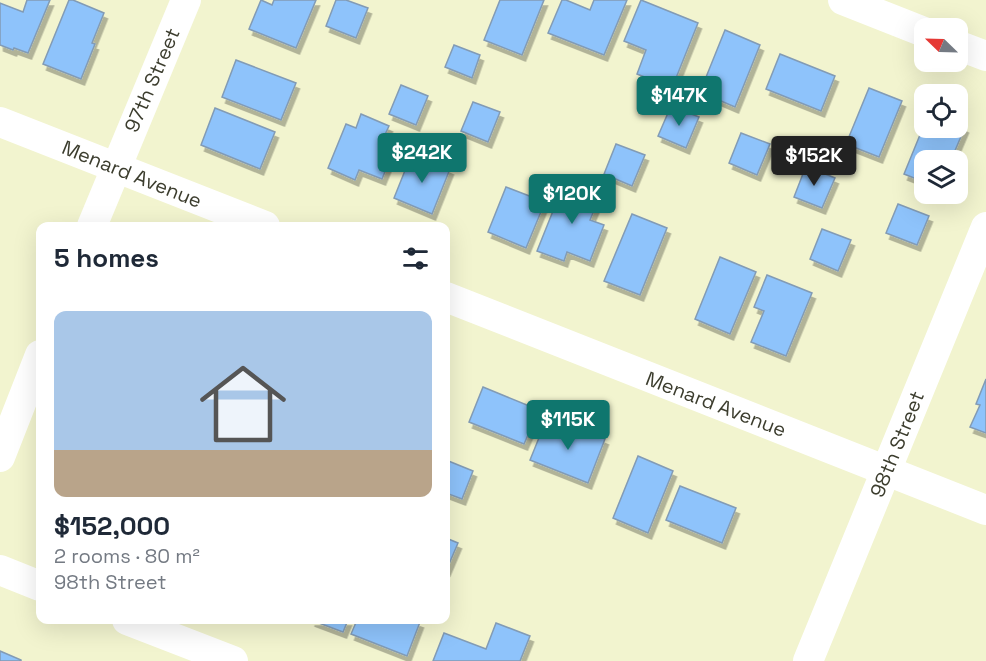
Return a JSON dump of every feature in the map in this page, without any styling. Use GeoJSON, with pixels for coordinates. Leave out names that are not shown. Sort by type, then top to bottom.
{"type":"FeatureCollection","features":[{"type":"Feature","properties":{"kind":"street","name":"97th Street"},"geometry":{"type":"LineString","coordinates":[[94,222],[186,0]]}},
{"type":"Feature","properties":{"kind":"street"},"geometry":{"type":"LineString","coordinates":[[843,0],[914,28]]}},
{"type":"Feature","properties":{"kind":"street"},"geometry":{"type":"LineString","coordinates":[[968,49],[986,56]]}},
{"type":"Feature","properties":{"kind":"street","name":"Menard Avenue"},"geometry":{"type":"LineString","coordinates":[[0,122],[255,222]]}},
{"type":"Feature","properties":{"kind":"street","name":"98th Street"},"geometry":{"type":"LineString","coordinates":[[808,661],[986,227]]}},
{"type":"Feature","properties":{"kind":"street","name":"Menard Avenue"},"geometry":{"type":"LineString","coordinates":[[450,299],[986,510]]}},
{"type":"Feature","properties":{"kind":"street"},"geometry":{"type":"LineString","coordinates":[[0,457],[36,365]]}},
{"type":"Feature","properties":{"kind":"street"},"geometry":{"type":"LineString","coordinates":[[0,570],[36,584]]}},
{"type":"Feature","properties":{"kind":"street"},"geometry":{"type":"LineString","coordinates":[[136,624],[233,661]]}},
{"type":"Feature","properties":{"kind":"building"},"geometry":{"type":"Polygon","coordinates":[[[27,0],[50,0],[28,53],[0,45],[0,3],[23,12],[27,0]]]}},
{"type":"Feature","properties":{"kind":"building"},"geometry":{"type":"Polygon","coordinates":[[[69,0],[104,13],[81,79],[43,64],[69,0]]]}},
{"type":"Feature","properties":{"kind":"building"},"geometry":{"type":"Polygon","coordinates":[[[261,0],[272,5],[274,0],[316,0],[296,48],[249,29],[261,0]]]}},
{"type":"Feature","properties":{"kind":"building"},"geometry":{"type":"Polygon","coordinates":[[[336,0],[346,0],[368,8],[356,38],[326,26],[336,0]]]}},
{"type":"Feature","properties":{"kind":"building"},"geometry":{"type":"Polygon","coordinates":[[[500,0],[544,0],[522,55],[484,40],[500,0]]]}},
{"type":"Feature","properties":{"kind":"building"},"geometry":{"type":"Polygon","coordinates":[[[562,0],[590,10],[594,0],[627,0],[604,55],[548,33],[562,0]]]}},
{"type":"Feature","properties":{"kind":"building"},"geometry":{"type":"Polygon","coordinates":[[[641,0],[698,23],[672,88],[637,74],[646,50],[624,41],[641,0]]]}},
{"type":"Feature","properties":{"kind":"building"},"geometry":{"type":"Polygon","coordinates":[[[725,30],[760,45],[735,107],[700,92],[725,30]]]}},
{"type":"Feature","properties":{"kind":"building"},"geometry":{"type":"Polygon","coordinates":[[[454,45],[480,55],[472,78],[445,67],[454,45]]]}},
{"type":"Feature","properties":{"kind":"building"},"geometry":{"type":"Polygon","coordinates":[[[780,54],[835,76],[821,111],[766,89],[780,54]]]}},
{"type":"Feature","properties":{"kind":"building"},"geometry":{"type":"Polygon","coordinates":[[[236,60],[296,83],[281,120],[222,97],[236,60]]]}},
{"type":"Feature","properties":{"kind":"building"},"geometry":{"type":"Polygon","coordinates":[[[401,85],[428,96],[416,125],[389,114],[401,85]]]}},
{"type":"Feature","properties":{"kind":"building"},"geometry":{"type":"Polygon","coordinates":[[[869,88],[902,101],[879,157],[846,144],[869,88]]]}},
{"type":"Feature","properties":{"kind":"building"},"geometry":{"type":"Polygon","coordinates":[[[473,102],[500,112],[488,142],[461,131],[473,102]]]}},
{"type":"Feature","properties":{"kind":"building"},"geometry":{"type":"Polygon","coordinates":[[[671,106],[699,117],[686,148],[658,136],[671,106]]]}},
{"type":"Feature","properties":{"kind":"building"},"geometry":{"type":"Polygon","coordinates":[[[215,108],[275,132],[260,169],[201,145],[215,108]]]}},
{"type":"Feature","properties":{"kind":"building"},"geometry":{"type":"Polygon","coordinates":[[[361,114],[389,126],[383,139],[396,145],[382,179],[359,170],[355,180],[328,168],[346,124],[356,128],[361,114]]]}},
{"type":"Feature","properties":{"kind":"building"},"geometry":{"type":"Polygon","coordinates":[[[741,133],[770,144],[757,175],[729,163],[741,133]]]}},
{"type":"Feature","properties":{"kind":"building"},"geometry":{"type":"Polygon","coordinates":[[[919,138],[960,138],[955,150],[914,150],[914,178],[904,174],[919,138]]]}},
{"type":"Feature","properties":{"kind":"building"},"geometry":{"type":"Polygon","coordinates":[[[616,144],[645,155],[632,186],[604,174],[616,144]]]}},
{"type":"Feature","properties":{"kind":"building"},"geometry":{"type":"Polygon","coordinates":[[[412,153],[450,169],[432,214],[394,198],[412,153]]]}},
{"type":"Feature","properties":{"kind":"building"},"geometry":{"type":"Polygon","coordinates":[[[806,166],[835,178],[822,208],[794,197],[806,166]]]}},
{"type":"Feature","properties":{"kind":"building"},"geometry":{"type":"Polygon","coordinates":[[[565,181],[600,196],[590,220],[604,225],[590,261],[567,252],[564,261],[537,251],[565,181]]]}},
{"type":"Feature","properties":{"kind":"building"},"geometry":{"type":"Polygon","coordinates":[[[506,187],[545,202],[526,248],[488,232],[506,187]]]}},
{"type":"Feature","properties":{"kind":"building"},"geometry":{"type":"Polygon","coordinates":[[[898,204],[929,216],[917,245],[886,233],[898,204]]]}},
{"type":"Feature","properties":{"kind":"building"},"geometry":{"type":"Polygon","coordinates":[[[632,214],[667,228],[640,295],[604,281],[632,214]]]}},
{"type":"Feature","properties":{"kind":"building"},"geometry":{"type":"Polygon","coordinates":[[[822,229],[851,240],[838,271],[810,259],[822,229]]]}},
{"type":"Feature","properties":{"kind":"building"},"geometry":{"type":"Polygon","coordinates":[[[720,257],[756,272],[730,334],[695,319],[720,257]]]}},
{"type":"Feature","properties":{"kind":"building"},"geometry":{"type":"Polygon","coordinates":[[[767,275],[812,293],[786,356],[751,342],[764,311],[754,307],[767,275]]]}},
{"type":"Feature","properties":{"kind":"building"},"geometry":{"type":"Polygon","coordinates":[[[986,379],[986,433],[970,427],[980,405],[976,404],[986,379]]]}},
{"type":"Feature","properties":{"kind":"building"},"geometry":{"type":"Polygon","coordinates":[[[483,387],[539,410],[524,444],[469,422],[483,387]]]}},
{"type":"Feature","properties":{"kind":"building"},"geometry":{"type":"Polygon","coordinates":[[[545,423],[567,432],[569,424],[605,439],[588,483],[530,460],[545,423]]]}},
{"type":"Feature","properties":{"kind":"building"},"geometry":{"type":"Polygon","coordinates":[[[638,456],[673,471],[648,533],[613,518],[638,456]]]}},
{"type":"Feature","properties":{"kind":"building"},"geometry":{"type":"Polygon","coordinates":[[[450,462],[473,471],[462,499],[450,494],[450,462]]]}},
{"type":"Feature","properties":{"kind":"building"},"geometry":{"type":"Polygon","coordinates":[[[680,486],[736,508],[722,543],[666,520],[680,486]]]}},
{"type":"Feature","properties":{"kind":"building"},"geometry":{"type":"Polygon","coordinates":[[[450,540],[458,543],[450,562],[450,540]]]}},
{"type":"Feature","properties":{"kind":"building"},"geometry":{"type":"Polygon","coordinates":[[[496,623],[530,636],[520,661],[433,661],[444,633],[486,649],[496,623]]]}},
{"type":"Feature","properties":{"kind":"building"},"geometry":{"type":"Polygon","coordinates":[[[322,624],[346,624],[343,632],[322,624]]]}},
{"type":"Feature","properties":{"kind":"building"},"geometry":{"type":"Polygon","coordinates":[[[355,624],[419,624],[407,656],[351,634],[355,624]]]}},
{"type":"Feature","properties":{"kind":"building"},"geometry":{"type":"Polygon","coordinates":[[[0,651],[21,660],[21,661],[0,661],[0,651]]]}}]}
